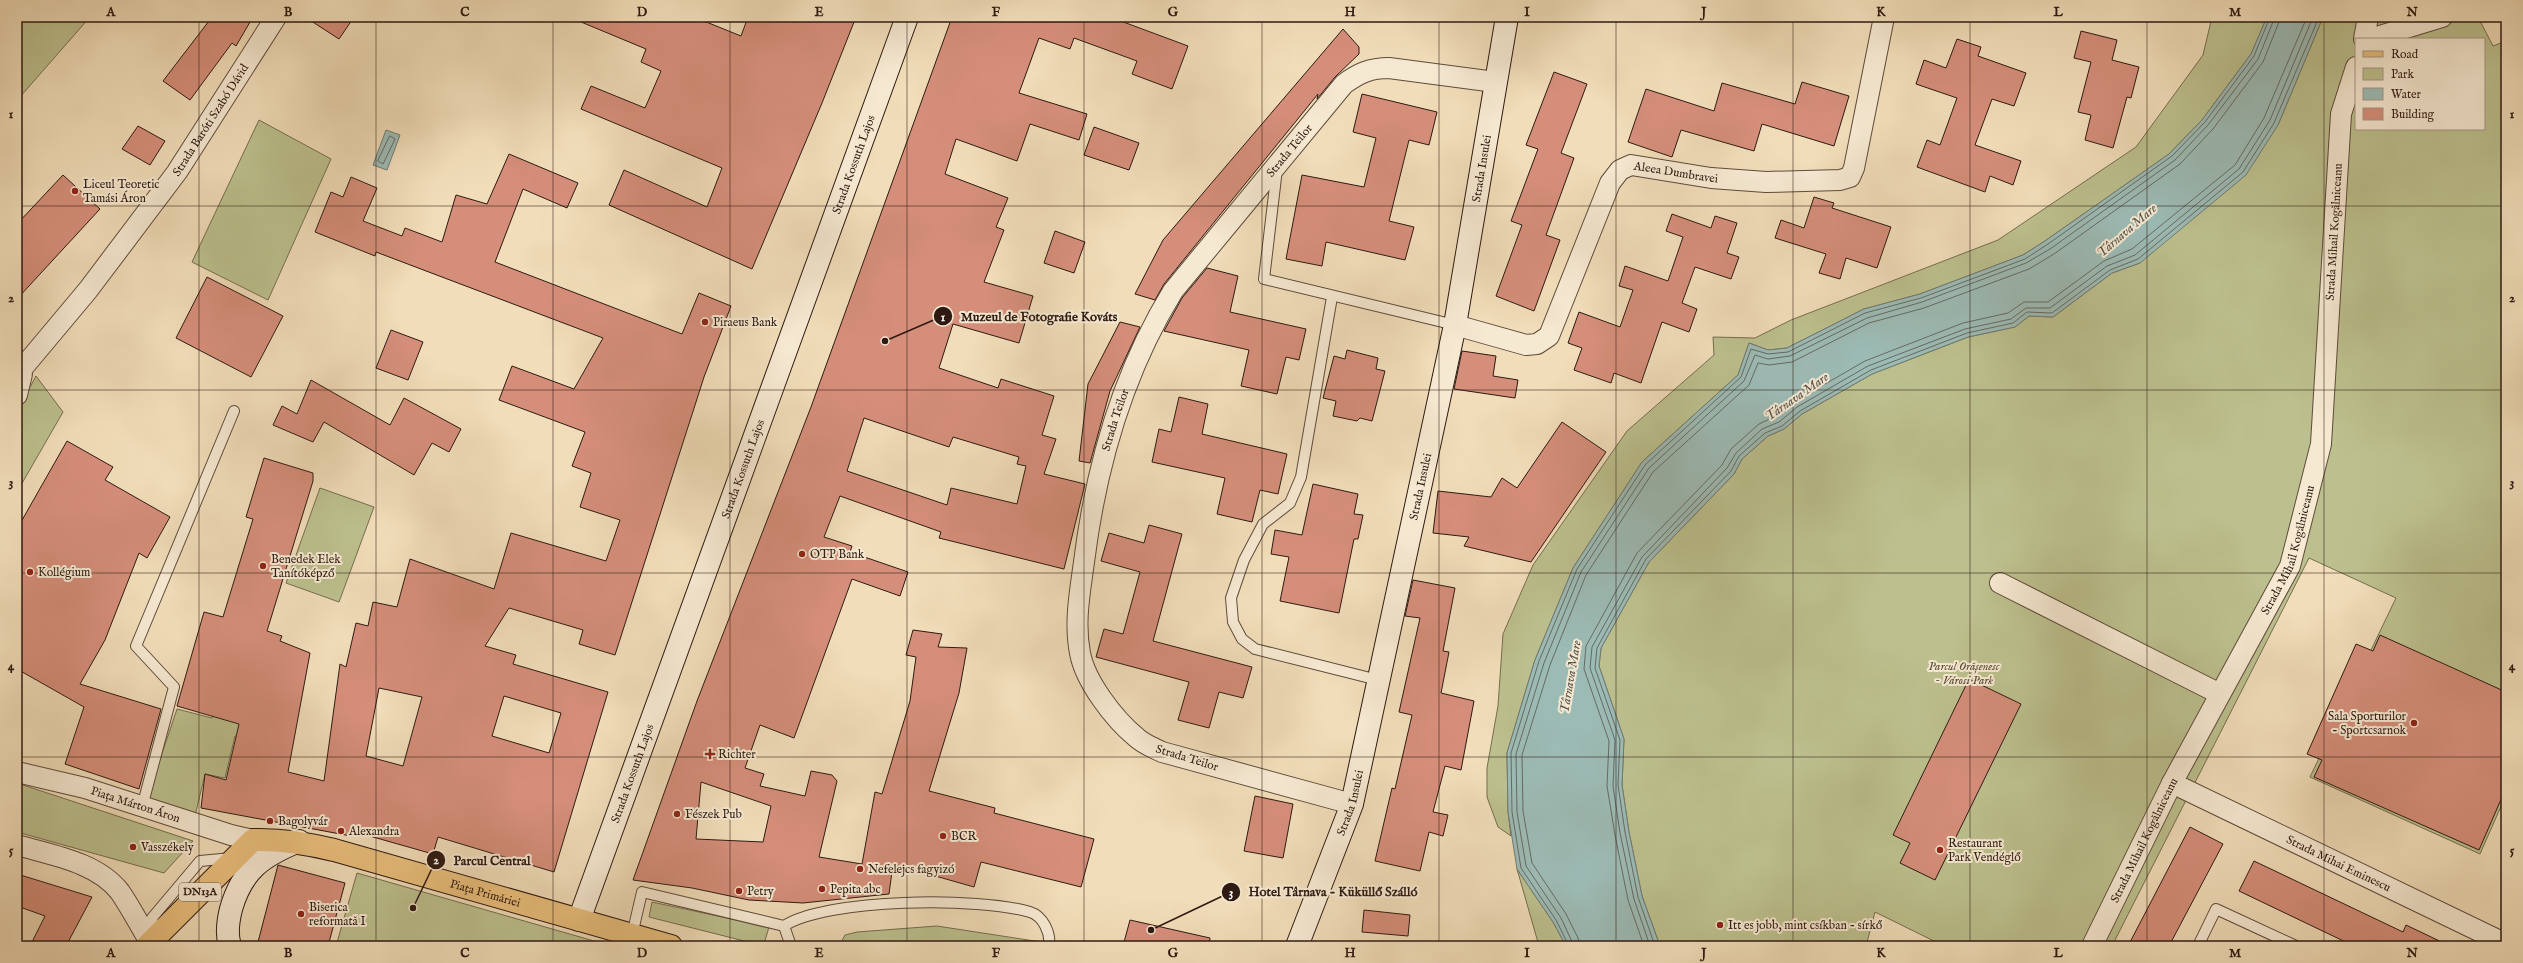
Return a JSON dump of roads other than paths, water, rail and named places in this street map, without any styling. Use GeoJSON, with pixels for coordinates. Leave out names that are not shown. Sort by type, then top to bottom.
{"type":"FeatureCollection","features":[{"type":"Feature","properties":{"kind":"main road","name":"Strada Kossuth Lajos"},"geometry":{"type":"LineString","coordinates":[[579,920],[907,17]]}},
{"type":"Feature","properties":{"kind":"main road","name":"Strada Insulei"},"geometry":{"type":"LineString","coordinates":[[1297,946],[1352,804],[1455,325],[1495,82],[1508,17]]}},
{"type":"Feature","properties":{"kind":"main road","name":"Piața Primăriei"},"geometry":{"type":"LineString","coordinates":[[253,840],[299,841],[672,946]]}},
{"type":"Feature","properties":{"kind":"main road","name":"DN13A"},"geometry":{"type":"LineString","coordinates":[[151,942],[253,840]]}},
{"type":"Feature","properties":{"kind":"main road"},"geometry":{"type":"LineString","coordinates":[[230,946],[228,937],[229,915],[240,883],[251,869],[264,858],[299,841]]}},
{"type":"Feature","properties":{"kind":"street","name":"Strada Baróti Szabó Dávid"},"geometry":{"type":"LineString","coordinates":[[17,395],[22,380],[19,368],[88,290],[177,172],[276,17]]}},
{"type":"Feature","properties":{"kind":"street","name":"Aleea Dumbravei"},"geometry":{"type":"LineString","coordinates":[[1455,325],[1526,345],[1537,344],[1549,336],[1610,183],[1620,170],[1631,165],[1712,178],[1766,182],[1840,180],[1850,177],[1854,168],[1884,17]]}},
{"type":"Feature","properties":{"kind":"street"},"geometry":{"type":"LineString","coordinates":[[2364,38],[2368,17]]}},
{"type":"Feature","properties":{"kind":"street"},"geometry":{"type":"LineString","coordinates":[[2373,38],[2442,17]]}},
{"type":"Feature","properties":{"kind":"street","name":"Strada Teilor"},"geometry":{"type":"LineString","coordinates":[[1352,804],[1162,752],[1137,738],[1114,716],[1101,698],[1080,653],[1077,615],[1090,517],[1107,440],[1126,385],[1153,326],[1173,291],[1344,84],[1358,74],[1372,68],[1389,68],[1495,82]]}},
{"type":"Feature","properties":{"kind":"street","name":"Strada Mihail Kogălniceanu"},"geometry":{"type":"LineString","coordinates":[[2092,946],[2172,783],[2290,566],[2321,444],[2341,114],[2355,70]]}},
{"type":"Feature","properties":{"kind":"street"},"geometry":{"type":"LineString","coordinates":[[2000,584],[2220,694]]}},
{"type":"Feature","properties":{"kind":"street","name":"Piața Márton Áron"},"geometry":{"type":"LineString","coordinates":[[17,772],[85,788],[231,835],[253,840]]}},
{"type":"Feature","properties":{"kind":"street","name":"Strada Mihai Eminescu"},"geometry":{"type":"LineString","coordinates":[[2172,783],[2506,944]]}},
{"type":"Feature","properties":{"kind":"street"},"geometry":{"type":"LineString","coordinates":[[17,845],[79,863],[102,876],[119,891],[151,942]]}},
{"type":"Feature","properties":{"kind":"lane"},"geometry":{"type":"LineString","coordinates":[[1278,164],[1264,279],[1332,297],[1455,325]]}},
{"type":"Feature","properties":{"kind":"lane"},"geometry":{"type":"LineString","coordinates":[[1332,297],[1301,477],[1290,503],[1263,524],[1244,560],[1231,598],[1233,622],[1242,639],[1255,649],[1378,680]]}},
{"type":"Feature","properties":{"kind":"lane"},"geometry":{"type":"LineString","coordinates":[[142,807],[174,687],[136,646],[234,411]]}},
{"type":"Feature","properties":{"kind":"lane"},"geometry":{"type":"LineString","coordinates":[[632,935],[642,892],[784,926],[807,915],[848,907],[915,903],[987,906],[1030,912],[1041,919],[1047,928],[1050,939],[1049,946]]}},
{"type":"Feature","properties":{"kind":"lane"},"geometry":{"type":"LineString","coordinates":[[2198,946],[2216,909],[2296,946]]}},
{"type":"Feature","properties":{"kind":"lane"},"geometry":{"type":"LineString","coordinates":[[784,926],[791,946]]}},
{"type":"Feature","properties":{"kind":"water","name":"Târnava Mare"},"geometry":{"type":"Polygon","coordinates":[[[2267,17],[2323,17],[2278,125],[2246,175],[2140,263],[2112,273],[2053,317],[2029,316],[2015,327],[1968,337],[1872,374],[1802,414],[1784,429],[1768,436],[1742,459],[1734,474],[1649,562],[1601,648],[1599,666],[1624,739],[1622,785],[1629,832],[1642,896],[1660,946],[1566,946],[1553,922],[1517,869],[1508,812],[1507,753],[1535,660],[1573,568],[1642,462],[1738,375],[1749,343],[1768,350],[1787,348],[1864,309],[1920,294],[2023,255],[2169,154],[2202,120],[2251,54],[2267,17]]]}},
{"type":"Feature","properties":{"kind":"water"},"geometry":{"type":"Polygon","coordinates":[[[386,130],[400,135],[387,170],[373,165],[386,130]]]}},
{"type":"Feature","properties":{"kind":"place","name":"Liceul Teoretic Tamási Áron"},"geometry":{"type":"Point","coordinates":[75,191]}},
{"type":"Feature","properties":{"kind":"place","name":"Piraeus Bank"},"geometry":{"type":"Point","coordinates":[705,322]}},
{"type":"Feature","properties":{"kind":"place","name":"Muzeul de Fotografie Kováts"},"geometry":{"type":"Point","coordinates":[885,341]}},
{"type":"Feature","properties":{"kind":"place","name":"OTP Bank"},"geometry":{"type":"Point","coordinates":[802,554]}},
{"type":"Feature","properties":{"kind":"place","name":"Benedek Elek Tanítóképző"},"geometry":{"type":"Point","coordinates":[263,566]}},
{"type":"Feature","properties":{"kind":"place","name":"Kollégium"},"geometry":{"type":"Point","coordinates":[30,572]}},
{"type":"Feature","properties":{"kind":"place","name":"Sala Sporturilor - Sportcsarnok"},"geometry":{"type":"Point","coordinates":[2414,723]}},
{"type":"Feature","properties":{"kind":"place","name":"Richter"},"geometry":{"type":"Point","coordinates":[710,754]}},
{"type":"Feature","properties":{"kind":"place","name":"Fészek Pub"},"geometry":{"type":"Point","coordinates":[677,814]}},
{"type":"Feature","properties":{"kind":"place","name":"Bagolyvár"},"geometry":{"type":"Point","coordinates":[270,821]}},
{"type":"Feature","properties":{"kind":"place","name":"Alexandra"},"geometry":{"type":"Point","coordinates":[341,831]}},
{"type":"Feature","properties":{"kind":"place","name":"BCR"},"geometry":{"type":"Point","coordinates":[943,836]}},
{"type":"Feature","properties":{"kind":"place","name":"Vasszékely"},"geometry":{"type":"Point","coordinates":[133,847]}},
{"type":"Feature","properties":{"kind":"place","name":"Restaurant Park Vendéglő"},"geometry":{"type":"Point","coordinates":[1940,850]}},
{"type":"Feature","properties":{"kind":"place","name":"Nefelejcs fagyizó"},"geometry":{"type":"Point","coordinates":[860,869]}},
{"type":"Feature","properties":{"kind":"place","name":"Pepita abc"},"geometry":{"type":"Point","coordinates":[822,889]}},
{"type":"Feature","properties":{"kind":"place","name":"Petry"},"geometry":{"type":"Point","coordinates":[739,891]}},
{"type":"Feature","properties":{"kind":"place","name":"Parcul Central"},"geometry":{"type":"Point","coordinates":[413,908]}},
{"type":"Feature","properties":{"kind":"place","name":"Biserica reformată I"},"geometry":{"type":"Point","coordinates":[301,914]}},
{"type":"Feature","properties":{"kind":"place","name":"Itt es jobb, mint csíkban - sírkő"},"geometry":{"type":"Point","coordinates":[1720,925]}},
{"type":"Feature","properties":{"kind":"place","name":"Hotel Târnava - Küküllő Szálló"},"geometry":{"type":"Point","coordinates":[1151,930]}},
{"type":"Feature","properties":{"kind":"park label","name":"Parcul Orășenesc - Városi Park"},"geometry":{"type":"Point","coordinates":[1964,673]}}]}
